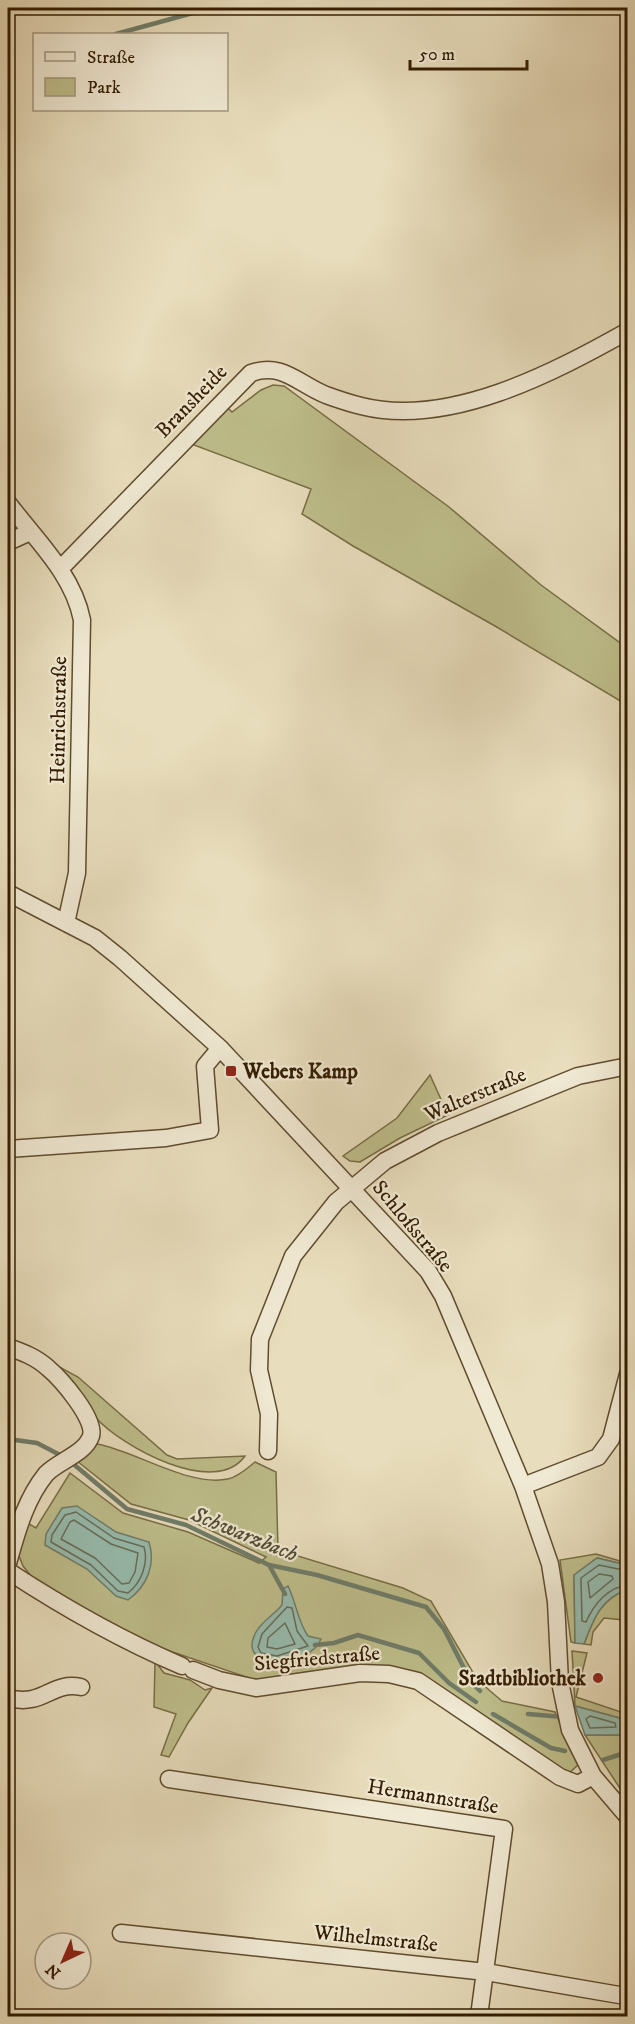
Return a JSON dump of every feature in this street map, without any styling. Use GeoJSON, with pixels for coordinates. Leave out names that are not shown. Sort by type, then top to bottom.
{"type":"FeatureCollection","features":[{"type":"Feature","properties":{"kind":"street","name":"Bransheide"},"geometry":{"type":"LineString","coordinates":[[60,569],[251,373],[264,368],[280,370],[325,395],[361,406],[383,410],[418,410],[518,387],[574,361],[627,331]]}},
{"type":"Feature","properties":{"kind":"street","name":"Heinrichstraße"},"geometry":{"type":"LineString","coordinates":[[8,504],[60,569],[78,600],[82,620],[77,873],[66,923]]}},
{"type":"Feature","properties":{"kind":"street"},"geometry":{"type":"LineString","coordinates":[[8,542],[30,532]]}},
{"type":"Feature","properties":{"kind":"street","name":"Schloßstraße"},"geometry":{"type":"LineString","coordinates":[[8,893],[95,938],[120,958],[220,1048],[428,1271],[443,1296],[523,1486],[550,1564],[556,1602],[563,1704],[570,1730],[593,1776],[627,1817]]}},
{"type":"Feature","properties":{"kind":"street"},"geometry":{"type":"LineString","coordinates":[[8,1149],[166,1138],[210,1130],[205,1066],[220,1048]]}},
{"type":"Feature","properties":{"kind":"street","name":"Walterstraße"},"geometry":{"type":"LineString","coordinates":[[268,1451],[269,1407],[261,1380],[258,1356],[263,1331],[293,1256],[320,1219],[351,1188],[385,1161],[438,1133],[578,1076],[627,1066]]}},
{"type":"Feature","properties":{"kind":"street"},"geometry":{"type":"LineString","coordinates":[[8,1347],[28,1354],[48,1367],[69,1391],[90,1421],[92,1435],[72,1456],[53,1466],[25,1508],[8,1563]]}},
{"type":"Feature","properties":{"kind":"street"},"geometry":{"type":"LineString","coordinates":[[523,1486],[598,1457],[611,1439],[627,1374]]}},
{"type":"Feature","properties":{"kind":"street","name":"Siegfriedstraße"},"geometry":{"type":"LineString","coordinates":[[8,1571],[50,1598],[115,1634],[219,1680],[256,1688],[360,1673],[389,1674],[418,1681],[560,1777],[578,1784],[593,1776]]}},
{"type":"Feature","properties":{"kind":"street"},"geometry":{"type":"LineString","coordinates":[[8,1698],[22,1701],[36,1700],[67,1684],[81,1687]]}},
{"type":"Feature","properties":{"kind":"street","name":"Hermannstraße"},"geometry":{"type":"LineString","coordinates":[[169,1779],[504,1829],[479,2016]]}},
{"type":"Feature","properties":{"kind":"street","name":"Wilhelmstraße"},"geometry":{"type":"LineString","coordinates":[[121,1933],[486,1972],[625,1996]]}},
{"type":"Feature","properties":{"kind":"green space"},"geometry":{"type":"Polygon","coordinates":[[[273,385],[284,386],[449,507],[541,585],[627,648],[627,705],[302,514],[311,489],[186,442],[225,405],[232,412],[261,390],[273,385]]]}},
{"type":"Feature","properties":{"kind":"green space"},"geometry":{"type":"Polygon","coordinates":[[[430,1075],[448,1115],[400,1138],[360,1162],[350,1161],[343,1156],[397,1118],[430,1075]]]}},
{"type":"Feature","properties":{"kind":"green space"},"geometry":{"type":"Polygon","coordinates":[[[52,1363],[78,1377],[167,1455],[177,1459],[245,1456],[231,1468],[213,1472],[191,1470],[146,1454],[108,1429],[95,1417],[52,1363]]]}},
{"type":"Feature","properties":{"kind":"green space"},"geometry":{"type":"Polygon","coordinates":[[[97,1444],[196,1478],[212,1480],[232,1478],[255,1462],[276,1472],[278,1550],[403,1588],[431,1601],[475,1676],[489,1690],[502,1701],[555,1712],[578,1765],[569,1773],[554,1766],[420,1677],[258,1681],[143,1642],[35,1581],[23,1566],[16,1548],[24,1521],[36,1528],[70,1473],[123,1513],[188,1532],[259,1563],[266,1557],[189,1520],[131,1504],[77,1461],[97,1444]]]}},
{"type":"Feature","properties":{"kind":"green space"},"geometry":{"type":"Polygon","coordinates":[[[596,1554],[627,1563],[627,1565],[597,1558],[574,1575],[575,1643],[571,1642],[560,1560],[596,1554]]]}},
{"type":"Feature","properties":{"kind":"green space"},"geometry":{"type":"Polygon","coordinates":[[[627,1590],[627,1635],[622,1634],[624,1620],[604,1618],[593,1632],[591,1645],[584,1644],[604,1604],[627,1590]]]}},
{"type":"Feature","properties":{"kind":"green space"},"geometry":{"type":"Polygon","coordinates":[[[572,1651],[587,1653],[576,1697],[627,1714],[627,1720],[575,1706],[572,1651]]]}},
{"type":"Feature","properties":{"kind":"green space"},"geometry":{"type":"Polygon","coordinates":[[[155,1661],[164,1673],[190,1680],[205,1690],[212,1688],[188,1723],[169,1757],[161,1755],[176,1714],[154,1707],[155,1661]]]}},
{"type":"Feature","properties":{"kind":"green space"},"geometry":{"type":"Polygon","coordinates":[[[585,1735],[627,1735],[627,1799],[585,1735]]]}},
{"type":"Feature","properties":{"kind":"water"},"geometry":{"type":"Polygon","coordinates":[[[77,1506],[116,1532],[149,1542],[151,1559],[148,1574],[145,1582],[128,1600],[116,1596],[87,1569],[45,1545],[46,1534],[62,1508],[77,1506]]]}},
{"type":"Feature","properties":{"kind":"water"},"geometry":{"type":"Polygon","coordinates":[[[597,1558],[627,1565],[627,1590],[604,1604],[584,1644],[575,1643],[574,1575],[597,1558]]]}},
{"type":"Feature","properties":{"kind":"water"},"geometry":{"type":"Polygon","coordinates":[[[288,1586],[308,1636],[321,1639],[304,1655],[290,1660],[264,1660],[255,1654],[252,1645],[256,1632],[282,1605],[283,1589],[288,1586]]]}},
{"type":"Feature","properties":{"kind":"water"},"geometry":{"type":"Polygon","coordinates":[[[575,1706],[627,1720],[627,1735],[585,1735],[575,1706]]]}},
{"type":"Feature","properties":{"kind":"waterway"},"geometry":{"type":"LineString","coordinates":[[120,33],[211,8]]}},
{"type":"Feature","properties":{"kind":"waterway","name":"Schwarzbach"},"geometry":{"type":"LineString","coordinates":[[8,1439],[37,1443],[62,1456]]}},
{"type":"Feature","properties":{"kind":"waterway","name":"Schwarzbach"},"geometry":{"type":"LineString","coordinates":[[71,1462],[127,1509],[186,1525],[269,1565],[317,1575],[426,1607],[444,1629],[471,1682],[480,1691]]}},
{"type":"Feature","properties":{"kind":"waterway"},"geometry":{"type":"LineString","coordinates":[[269,1565],[285,1594]]}},
{"type":"Feature","properties":{"kind":"waterway"},"geometry":{"type":"LineString","coordinates":[[315,1645],[334,1643],[358,1635],[419,1653],[449,1683],[476,1702]]}},
{"type":"Feature","properties":{"kind":"waterway"},"geometry":{"type":"LineString","coordinates":[[493,1714],[551,1748],[565,1751]]}},
{"type":"Feature","properties":{"kind":"waterway","name":"Schwarzbach"},"geometry":{"type":"LineString","coordinates":[[528,1714],[563,1717]]}},
{"type":"Feature","properties":{"kind":"waterway"},"geometry":{"type":"LineString","coordinates":[[603,1760],[628,1752]]}},
{"type":"Feature","properties":{"kind":"place","name":"Webers Kamp"},"geometry":{"type":"Point","coordinates":[231,1071]}},
{"type":"Feature","properties":{"kind":"place","name":"Stadtbibliothek"},"geometry":{"type":"Point","coordinates":[598,1678]}}]}
